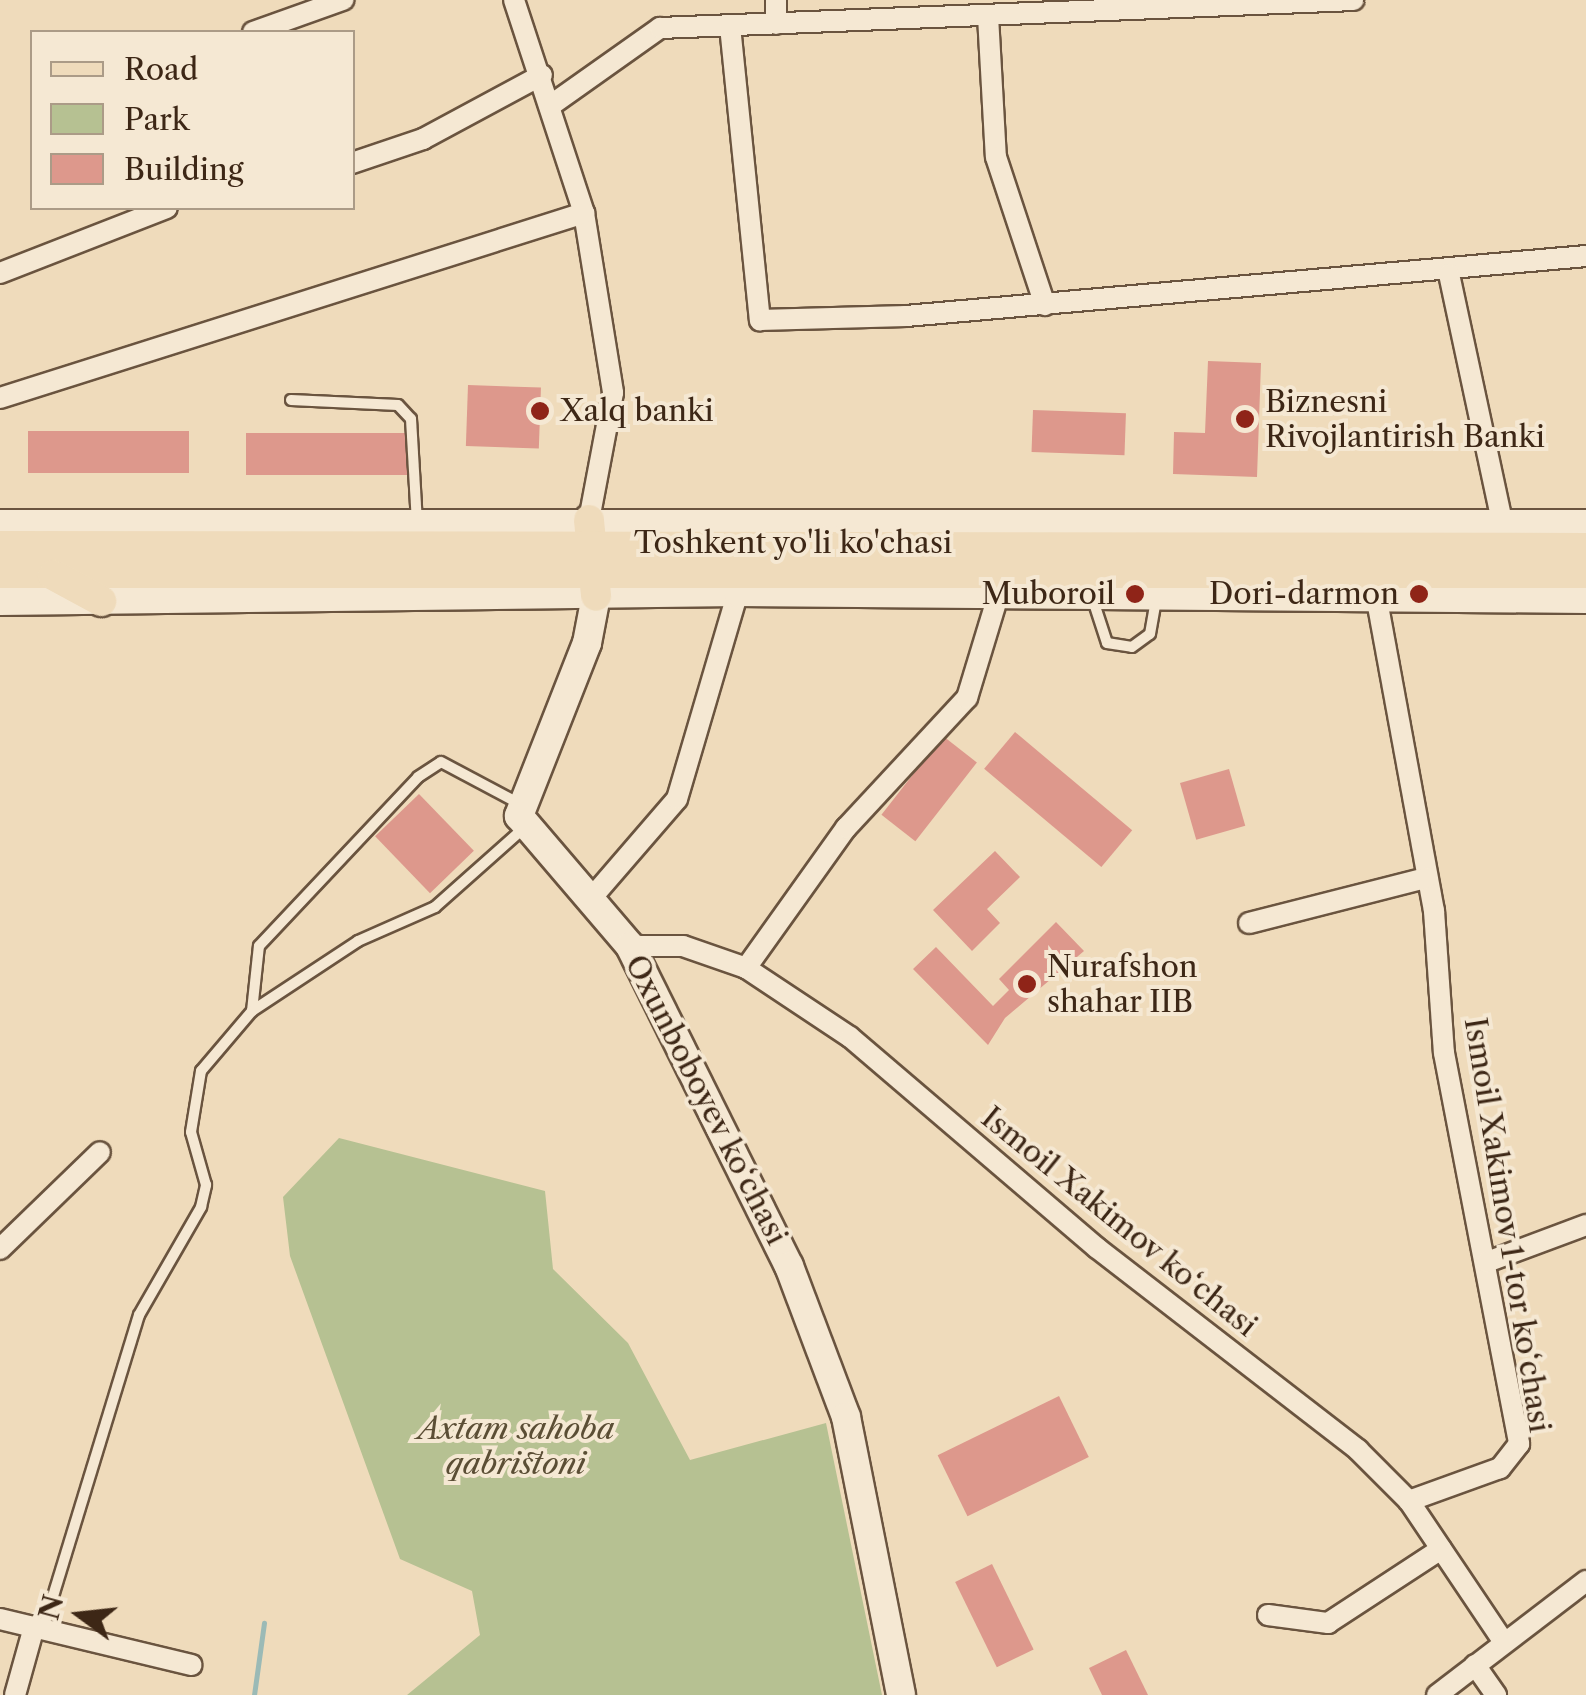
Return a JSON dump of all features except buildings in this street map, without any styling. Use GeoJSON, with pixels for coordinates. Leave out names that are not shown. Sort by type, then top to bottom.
{"type":"FeatureCollection","features":[{"type":"Feature","properties":{"kind":"main road"},"geometry":{"type":"LineString","coordinates":[[44,524],[82,547]]}},
{"type":"Feature","properties":{"kind":"main road","name":"Toshkent yo'li ko'chasi"},"geometry":{"type":"LineString","coordinates":[[0,573],[592,558],[1000,532],[1586,548]]}},
{"type":"Feature","properties":{"kind":"main road","name":"Toshkent yo'li ko'chasi"},"geometry":{"type":"LineString","coordinates":[[0,546],[1586,573]]}},
{"type":"Feature","properties":{"kind":"main road"},"geometry":{"type":"LineString","coordinates":[[50,574],[101,602]]}},
{"type":"Feature","properties":{"kind":"street"},"geometry":{"type":"LineString","coordinates":[[259,30],[342,0]]}},
{"type":"Feature","properties":{"kind":"street"},"geometry":{"type":"LineString","coordinates":[[514,0],[554,102],[584,213],[613,393],[592,558],[587,643],[522,815]]}},
{"type":"Feature","properties":{"kind":"street"},"geometry":{"type":"LineString","coordinates":[[776,0],[776,24]]}},
{"type":"Feature","properties":{"kind":"street"},"geometry":{"type":"LineString","coordinates":[[554,102],[660,28],[988,16],[1013,8],[1353,0]]}},
{"type":"Feature","properties":{"kind":"street"},"geometry":{"type":"LineString","coordinates":[[988,16],[996,158],[1045,305]]}},
{"type":"Feature","properties":{"kind":"street"},"geometry":{"type":"LineString","coordinates":[[730,26],[760,320],[1045,305],[1449,274],[1586,256]]}},
{"type":"Feature","properties":{"kind":"street"},"geometry":{"type":"LineString","coordinates":[[355,162],[423,140],[542,75]]}},
{"type":"Feature","properties":{"kind":"street"},"geometry":{"type":"LineString","coordinates":[[0,272],[162,210]]}},
{"type":"Feature","properties":{"kind":"street"},"geometry":{"type":"LineString","coordinates":[[0,398],[584,213]]}},
{"type":"Feature","properties":{"kind":"street"},"geometry":{"type":"LineString","coordinates":[[1449,274],[1502,522]]}},
{"type":"Feature","properties":{"kind":"street"},"geometry":{"type":"LineString","coordinates":[[1000,532],[1502,522],[1586,524]]}},
{"type":"Feature","properties":{"kind":"street"},"geometry":{"type":"LineString","coordinates":[[0,524],[417,523],[738,592],[1376,595],[1586,600]]}},
{"type":"Feature","properties":{"kind":"street"},"geometry":{"type":"LineString","coordinates":[[0,601],[101,602],[592,558]]}},
{"type":"Feature","properties":{"kind":"street"},"geometry":{"type":"LineString","coordinates":[[594,894],[677,799],[738,592]]}},
{"type":"Feature","properties":{"kind":"street"},"geometry":{"type":"LineString","coordinates":[[746,968],[846,828],[967,698],[999,593]]}},
{"type":"Feature","properties":{"kind":"street","name":"Ismoil Xakimov 1-tor ko‘chasi"},"geometry":{"type":"LineString","coordinates":[[1376,595],[1426,878],[1444,1054],[1488,1262],[1519,1444],[1500,1468],[1409,1502]]}},
{"type":"Feature","properties":{"kind":"street","name":"Oxunboboyev ko‘chasi"},"geometry":{"type":"LineString","coordinates":[[522,815],[594,894],[630,946],[820,1340],[859,1476],[901,1695]]}},
{"type":"Feature","properties":{"kind":"street"},"geometry":{"type":"LineString","coordinates":[[1249,923],[1426,878]]}},
{"type":"Feature","properties":{"kind":"street","name":"Ismoil Xakimov ko‘chasi"},"geometry":{"type":"LineString","coordinates":[[630,946],[683,946],[746,968],[850,1037],[1097,1248],[1358,1450],[1409,1502],[1502,1641]]}},
{"type":"Feature","properties":{"kind":"street"},"geometry":{"type":"LineString","coordinates":[[0,1249],[100,1152]]}},
{"type":"Feature","properties":{"kind":"street"},"geometry":{"type":"LineString","coordinates":[[1488,1262],[1586,1225]]}},
{"type":"Feature","properties":{"kind":"street"},"geometry":{"type":"LineString","coordinates":[[1268,1615],[1328,1623],[1441,1549]]}},
{"type":"Feature","properties":{"kind":"street"},"geometry":{"type":"LineString","coordinates":[[1437,1695],[1502,1641],[1586,1581]]}},
{"type":"Feature","properties":{"kind":"street"},"geometry":{"type":"LineString","coordinates":[[0,1618],[192,1665]]}},
{"type":"Feature","properties":{"kind":"street"},"geometry":{"type":"LineString","coordinates":[[15,1695],[38,1628]]}},
{"type":"Feature","properties":{"kind":"street"},"geometry":{"type":"LineString","coordinates":[[1475,1665],[1496,1695]]}},
{"type":"Feature","properties":{"kind":"lane"},"geometry":{"type":"LineString","coordinates":[[291,400],[398,405],[411,419],[417,523]]}},
{"type":"Feature","properties":{"kind":"lane"},"geometry":{"type":"LineString","coordinates":[[1092,594],[1106,643],[1132,647],[1150,634],[1158,594]]}},
{"type":"Feature","properties":{"kind":"lane"},"geometry":{"type":"LineString","coordinates":[[38,1628],[139,1316],[201,1207],[206,1185],[190,1132],[201,1071],[252,1012],[358,940],[435,907],[522,815],[441,762],[418,777],[259,946],[252,1012]]}},
{"type":"Feature","properties":{"kind":"green space","name":"Axtam sahoba qabristoni"},"geometry":{"type":"Polygon","coordinates":[[[339,1138],[545,1191],[553,1269],[628,1343],[690,1460],[826,1423],[882,1695],[407,1695],[480,1635],[472,1591],[400,1559],[290,1256],[283,1197],[339,1138]]]}},
{"type":"Feature","properties":{"kind":"waterway"},"geometry":{"type":"LineString","coordinates":[[254,1695],[264,1623]]}},
{"type":"Feature","properties":{"kind":"place","name":"Xalq banki"},"geometry":{"type":"Point","coordinates":[540,411]}},
{"type":"Feature","properties":{"kind":"place","name":"Biznesni Rivojlantirish Banki"},"geometry":{"type":"Point","coordinates":[1245,419]}},
{"type":"Feature","properties":{"kind":"place","name":"Muboroil"},"geometry":{"type":"Point","coordinates":[1135,594]}},
{"type":"Feature","properties":{"kind":"place","name":"Dori-darmon"},"geometry":{"type":"Point","coordinates":[1419,594]}},
{"type":"Feature","properties":{"kind":"place","name":"Nurafshon shahar IIB"},"geometry":{"type":"Point","coordinates":[1027,984]}}]}
